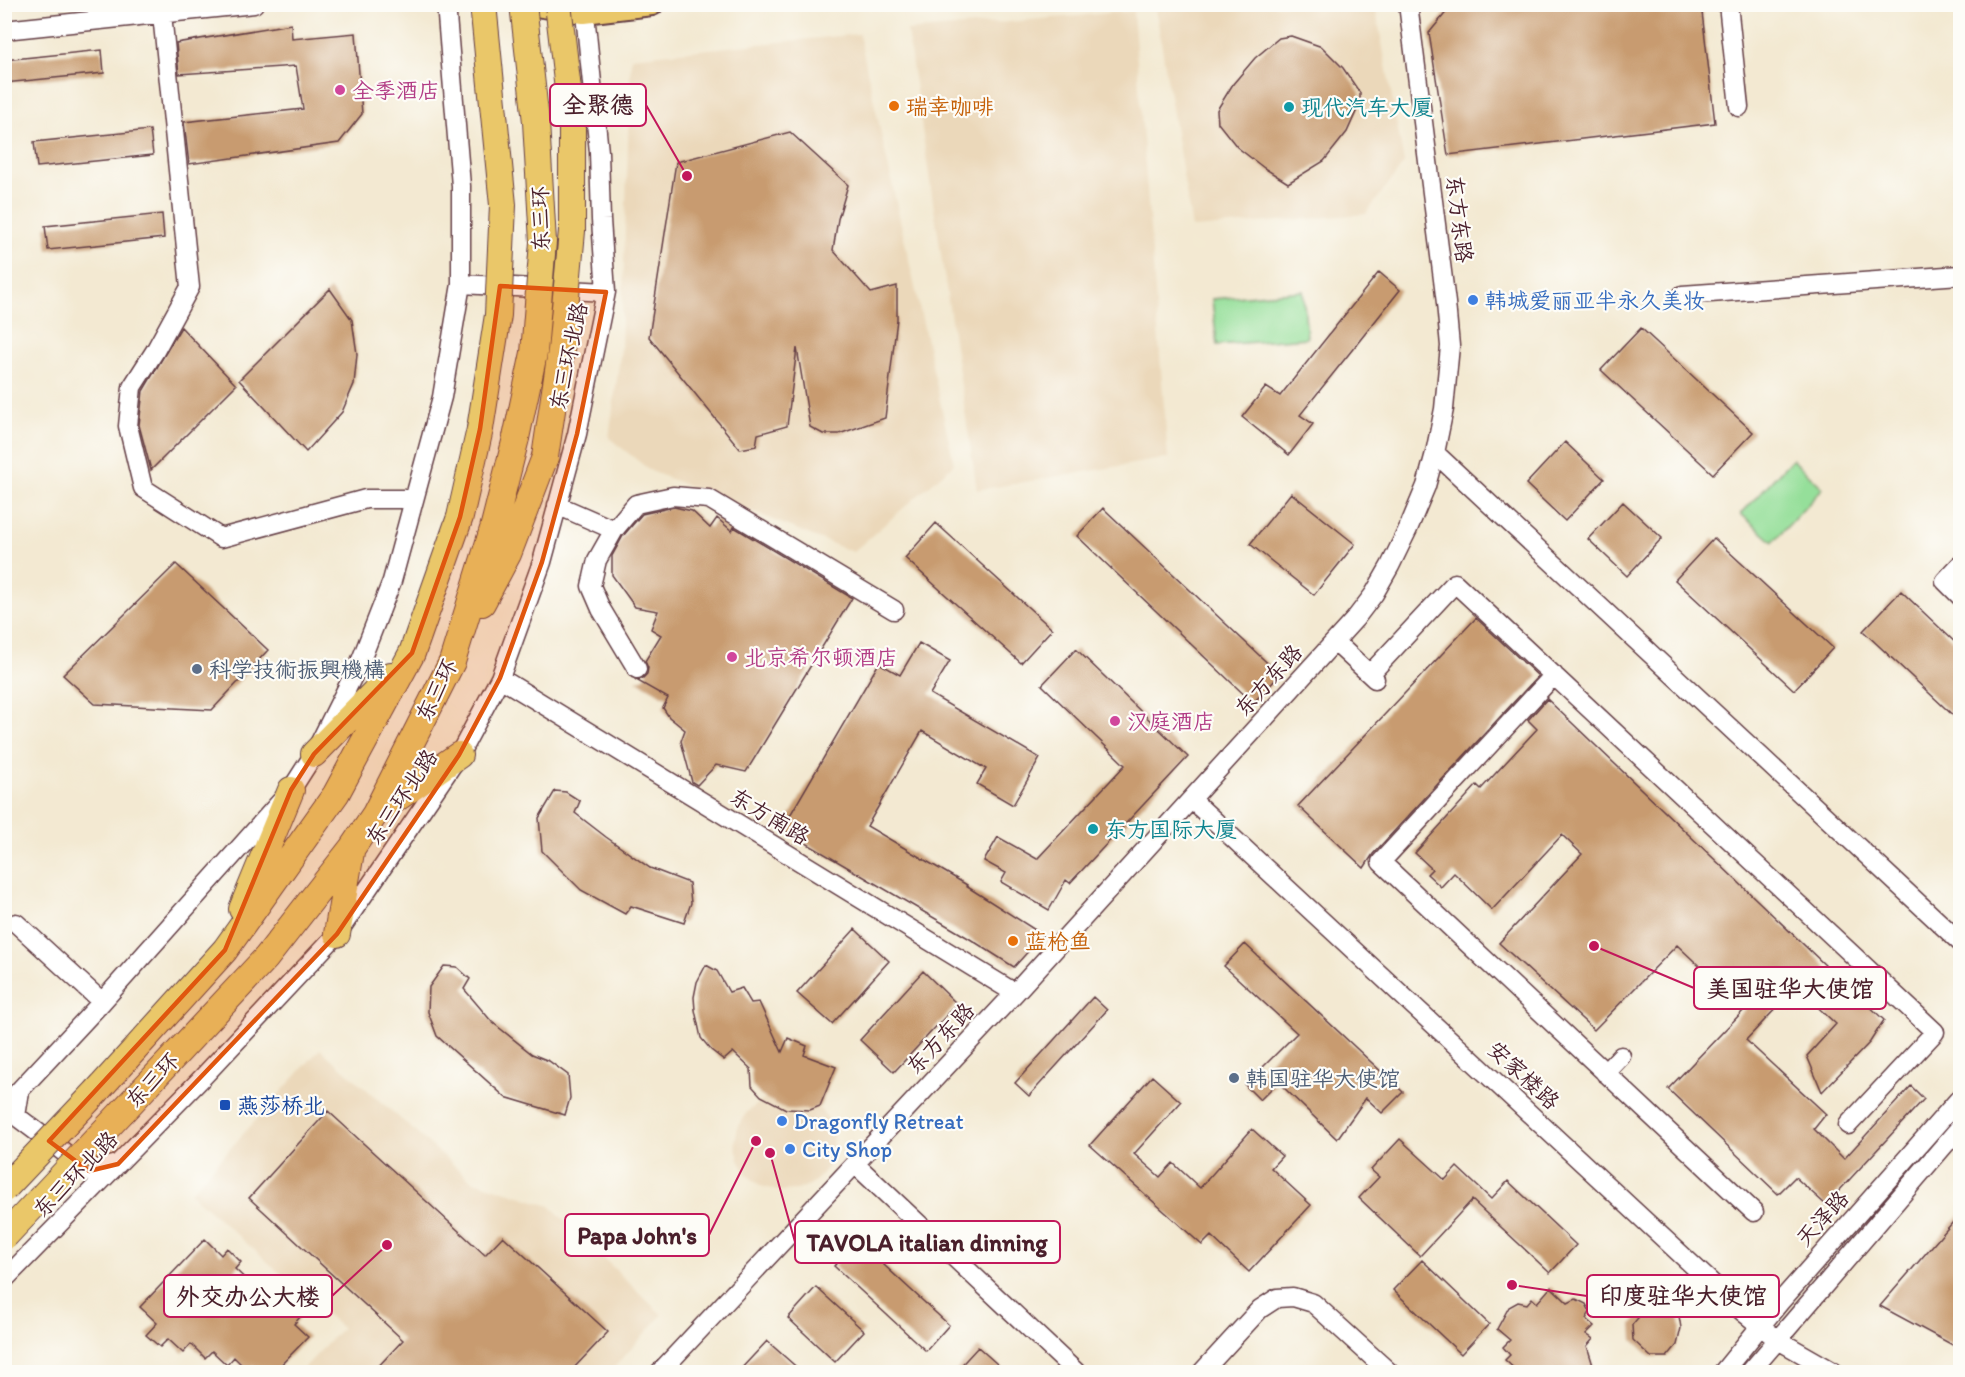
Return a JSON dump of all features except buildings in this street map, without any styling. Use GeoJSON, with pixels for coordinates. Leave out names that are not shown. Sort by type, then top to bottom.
{"type":"FeatureCollection","features":[{"type":"Feature","properties":{"kind":"highway","name":"东三环"},"geometry":{"type":"LineString","coordinates":[[4,1189],[98,1090],[225,950],[336,794],[412,653],[460,517],[480,429],[498,315],[503,205],[483,4]]}},
{"type":"Feature","properties":{"kind":"highway","name":"东三环"},"geometry":{"type":"LineString","coordinates":[[4,1237],[266,958],[352,848],[375,814],[452,662],[493,529],[534,353],[543,242],[536,122],[523,4]]}},
{"type":"Feature","properties":{"kind":"highway"},"geometry":{"type":"LineString","coordinates":[[452,662],[508,554],[545,457],[561,351],[572,231],[572,124],[558,4]]}},
{"type":"Feature","properties":{"kind":"highway"},"geometry":{"type":"LineString","coordinates":[[314,754],[412,653]]}},
{"type":"Feature","properties":{"kind":"highway"},"geometry":{"type":"LineString","coordinates":[[375,814],[459,755]]}},
{"type":"Feature","properties":{"kind":"highway"},"geometry":{"type":"LineString","coordinates":[[225,950],[291,790]]}},
{"type":"Feature","properties":{"kind":"highway"},"geometry":{"type":"LineString","coordinates":[[337,934],[352,848]]}},
{"type":"Feature","properties":{"kind":"main road"},"geometry":{"type":"LineString","coordinates":[[529,4],[584,8],[652,4]]}},
{"type":"Feature","properties":{"kind":"street"},"geometry":{"type":"LineString","coordinates":[[4,30],[163,9],[254,4]]}},
{"type":"Feature","properties":{"kind":"street"},"geometry":{"type":"LineString","coordinates":[[4,1107],[102,1002],[291,790],[314,754],[360,660],[392,581],[442,397],[461,284],[461,186],[446,4]]}},
{"type":"Feature","properties":{"kind":"street","name":"东方东路"},"geometry":{"type":"LineString","coordinates":[[660,1372],[1015,993],[1192,800],[1335,642],[1374,594],[1390,566],[1426,486],[1435,453],[1444,410],[1450,346],[1408,4]]}},
{"type":"Feature","properties":{"kind":"street"},"geometry":{"type":"LineString","coordinates":[[1728,4],[1738,107]]}},
{"type":"Feature","properties":{"kind":"street","name":"东三环北路"},"geometry":{"type":"LineString","coordinates":[[4,1280],[248,1030],[337,934],[459,755],[500,678],[542,562],[577,434],[606,292],[599,152],[584,8]]}},
{"type":"Feature","properties":{"kind":"street"},"geometry":{"type":"LineString","coordinates":[[163,9],[190,287],[155,351],[132,387],[128,426],[143,488],[221,538],[366,499],[414,499]]}},
{"type":"Feature","properties":{"kind":"street"},"geometry":{"type":"LineString","coordinates":[[1682,295],[1960,275]]}},
{"type":"Feature","properties":{"kind":"street"},"geometry":{"type":"LineString","coordinates":[[461,284],[606,292]]}},
{"type":"Feature","properties":{"kind":"street"},"geometry":{"type":"LineString","coordinates":[[1435,453],[1960,942]]}},
{"type":"Feature","properties":{"kind":"street"},"geometry":{"type":"LineString","coordinates":[[637,669],[591,586],[597,560],[614,530],[636,504],[673,496],[710,499],[894,610]]}},
{"type":"Feature","properties":{"kind":"street"},"geometry":{"type":"LineString","coordinates":[[557,505],[614,530]]}},
{"type":"Feature","properties":{"kind":"street"},"geometry":{"type":"LineString","coordinates":[[1960,565],[1946,581],[1960,596]]}},
{"type":"Feature","properties":{"kind":"street"},"geometry":{"type":"LineString","coordinates":[[1335,642],[1372,676],[1455,583],[1935,1032],[1848,1125]]}},
{"type":"Feature","properties":{"kind":"street"},"geometry":{"type":"LineString","coordinates":[[1554,675],[1381,862],[1754,1212]]}},
{"type":"Feature","properties":{"kind":"street","name":"东方南路"},"geometry":{"type":"LineString","coordinates":[[500,678],[1015,993]]}},
{"type":"Feature","properties":{"kind":"street","name":"安家楼路"},"geometry":{"type":"LineString","coordinates":[[1192,800],[1761,1326],[1778,1340],[1834,1372]]}},
{"type":"Feature","properties":{"kind":"street"},"geometry":{"type":"LineString","coordinates":[[16,923],[102,1002]]}},
{"type":"Feature","properties":{"kind":"street"},"geometry":{"type":"LineString","coordinates":[[1605,1073],[1621,1056]]}},
{"type":"Feature","properties":{"kind":"street"},"geometry":{"type":"LineString","coordinates":[[20,1091],[16,1116],[88,1171],[118,1164]]}},
{"type":"Feature","properties":{"kind":"street","name":"天泽路"},"geometry":{"type":"LineString","coordinates":[[1723,1372],[1960,1098]]}},
{"type":"Feature","properties":{"kind":"street","name":"天泽路"},"geometry":{"type":"LineString","coordinates":[[1750,1372],[1960,1127]]}},
{"type":"Feature","properties":{"kind":"street"},"geometry":{"type":"LineString","coordinates":[[855,1164],[1076,1372]]}},
{"type":"Feature","properties":{"kind":"street"},"geometry":{"type":"LineString","coordinates":[[1202,1372],[1260,1308],[1278,1298],[1293,1297],[1313,1303],[1389,1372]]}},
{"type":"Feature","properties":{"kind":"highlighted area"},"geometry":{"type":"Polygon","coordinates":[[[500,286],[606,292],[577,434],[542,562],[500,678],[459,755],[337,934],[118,1164],[89,1171],[49,1141],[225,950],[291,790],[314,754],[412,653],[460,517],[480,429],[500,286]]]}},
{"type":"Feature","properties":{"kind":"shaded area"},"geometry":{"type":"Polygon","coordinates":[[[1155,5],[1375,5],[1404,163],[1366,214],[1192,228],[1155,5]]]}},
{"type":"Feature","properties":{"kind":"shaded area"},"geometry":{"type":"Polygon","coordinates":[[[1133,11],[1168,458],[977,490],[907,31],[1133,11]]]}},
{"type":"Feature","properties":{"kind":"shaded area"},"geometry":{"type":"Polygon","coordinates":[[[859,34],[954,464],[853,552],[651,471],[609,438],[621,349],[631,57],[859,34]]]}},
{"type":"Feature","properties":{"kind":"shaded area"},"geometry":{"type":"Polygon","coordinates":[[[320,1049],[471,1180],[550,1206],[662,1315],[610,1372],[300,1372],[342,1328],[190,1193],[320,1049]]]}},
{"type":"Feature","properties":{"kind":"shaded area"},"geometry":{"type":"Polygon","coordinates":[[[767,1097],[815,1104],[827,1117],[833,1133],[832,1156],[825,1171],[813,1183],[798,1190],[777,1191],[761,1186],[747,1175],[739,1160],[735,1143],[738,1126],[747,1112],[767,1097]]]}},
{"type":"Feature","properties":{"kind":"green space"},"geometry":{"type":"Polygon","coordinates":[[[1303,291],[1307,338],[1217,345],[1212,299],[1303,291]]]}},
{"type":"Feature","properties":{"kind":"green space"},"geometry":{"type":"Polygon","coordinates":[[[1792,459],[1823,488],[1773,542],[1741,514],[1792,459]]]}},
{"type":"Feature","properties":{"kind":"place","name":"全季酒店"},"geometry":{"type":"Point","coordinates":[340,90]}},
{"type":"Feature","properties":{"kind":"place","name":"瑞幸咖啡"},"geometry":{"type":"Point","coordinates":[894,106]}},
{"type":"Feature","properties":{"kind":"place","name":"现代汽车大厦"},"geometry":{"type":"Point","coordinates":[1289,107]}},
{"type":"Feature","properties":{"kind":"place","name":"全聚德"},"geometry":{"type":"Point","coordinates":[687,176]}},
{"type":"Feature","properties":{"kind":"place","name":"韩城爱丽亚半永久美妆"},"geometry":{"type":"Point","coordinates":[1473,300]}},
{"type":"Feature","properties":{"kind":"place","name":"北京希尔顿酒店"},"geometry":{"type":"Point","coordinates":[732,657]}},
{"type":"Feature","properties":{"kind":"place","name":"科学技術振興機構"},"geometry":{"type":"Point","coordinates":[197,669]}},
{"type":"Feature","properties":{"kind":"place","name":"汉庭酒店"},"geometry":{"type":"Point","coordinates":[1115,721]}},
{"type":"Feature","properties":{"kind":"place","name":"东方国际大厦"},"geometry":{"type":"Point","coordinates":[1093,829]}},
{"type":"Feature","properties":{"kind":"place","name":"蓝枪鱼"},"geometry":{"type":"Point","coordinates":[1013,941]}},
{"type":"Feature","properties":{"kind":"place","name":"美国驻华大使馆"},"geometry":{"type":"Point","coordinates":[1594,946]}},
{"type":"Feature","properties":{"kind":"place","name":"韩国驻华大使馆"},"geometry":{"type":"Point","coordinates":[1234,1078]}},
{"type":"Feature","properties":{"kind":"place","name":"燕莎桥北"},"geometry":{"type":"Point","coordinates":[225,1105]}},
{"type":"Feature","properties":{"kind":"place","name":"Dragonfly Retreat"},"geometry":{"type":"Point","coordinates":[782,1121]}},
{"type":"Feature","properties":{"kind":"place","name":"Papa John's"},"geometry":{"type":"Point","coordinates":[756,1141]}},
{"type":"Feature","properties":{"kind":"place","name":"City Shop"},"geometry":{"type":"Point","coordinates":[790,1149]}},
{"type":"Feature","properties":{"kind":"place","name":"TAVOLA italian dinning"},"geometry":{"type":"Point","coordinates":[770,1153]}},
{"type":"Feature","properties":{"kind":"place","name":"外交办公大楼"},"geometry":{"type":"Point","coordinates":[387,1245]}},
{"type":"Feature","properties":{"kind":"place","name":"印度驻华大使馆"},"geometry":{"type":"Point","coordinates":[1512,1285]}}]}
